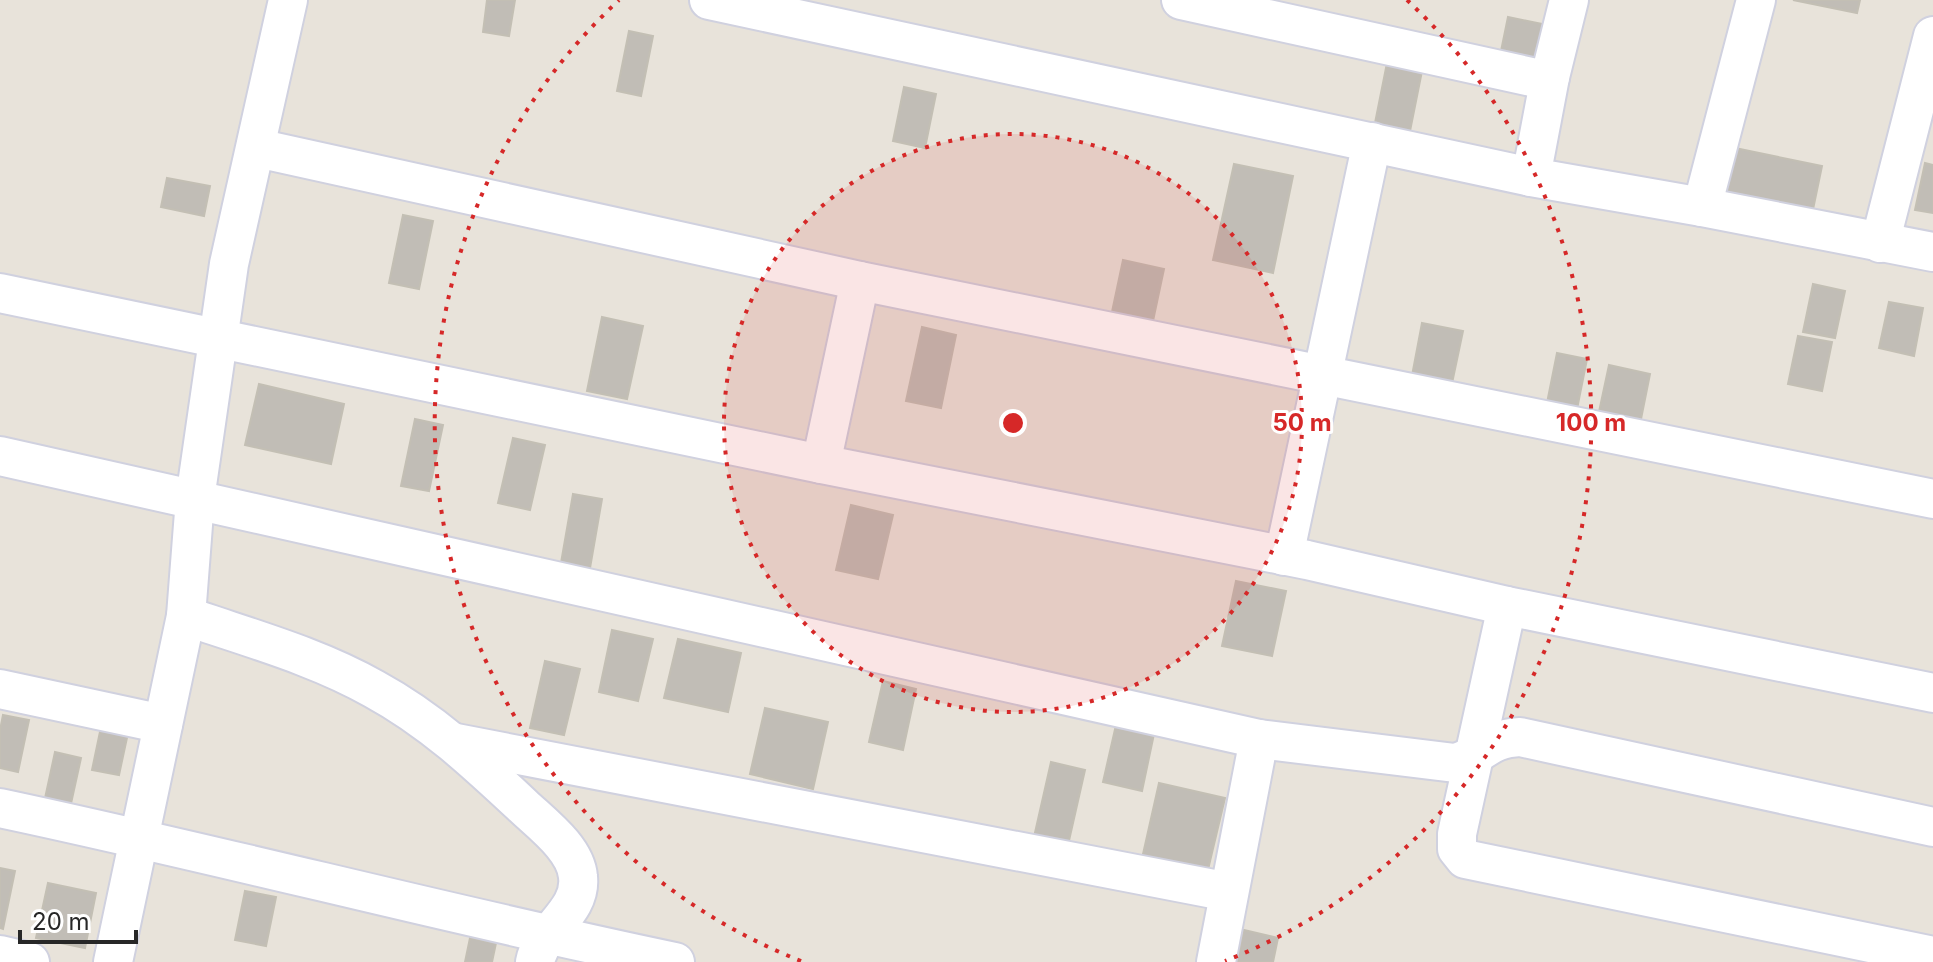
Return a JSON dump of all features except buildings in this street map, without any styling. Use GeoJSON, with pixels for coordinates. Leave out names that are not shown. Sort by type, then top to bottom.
{"type":"FeatureCollection","features":[{"type":"Feature","properties":{"kind":"street"},"geometry":{"type":"LineString","coordinates":[[113,962],[181,640],[195,499],[229,264],[288,0]]}},
{"type":"Feature","properties":{"kind":"street"},"geometry":{"type":"LineString","coordinates":[[709,0],[1531,177],[1933,252]]}},
{"type":"Feature","properties":{"kind":"street"},"geometry":{"type":"LineString","coordinates":[[1181,0],[1536,78],[1550,77]]}},
{"type":"Feature","properties":{"kind":"street"},"geometry":{"type":"LineString","coordinates":[[1531,177],[1550,77],[1569,0]]}},
{"type":"Feature","properties":{"kind":"street"},"geometry":{"type":"LineString","coordinates":[[1702,207],[1756,0]]}},
{"type":"Feature","properties":{"kind":"street"},"geometry":{"type":"LineString","coordinates":[[1880,243],[1933,36]]}},
{"type":"Feature","properties":{"kind":"street"},"geometry":{"type":"LineString","coordinates":[[1284,556],[1372,142]]}},
{"type":"Feature","properties":{"kind":"street"},"geometry":{"type":"LineString","coordinates":[[257,148],[860,281],[1933,499]]}},
{"type":"Feature","properties":{"kind":"street"},"geometry":{"type":"LineString","coordinates":[[821,464],[860,281]]}},
{"type":"Feature","properties":{"kind":"street"},"geometry":{"type":"LineString","coordinates":[[0,293],[821,464],[1284,556],[1507,606],[1933,693]]}},
{"type":"Feature","properties":{"kind":"street"},"geometry":{"type":"LineString","coordinates":[[0,456],[1259,739],[1455,763],[1472,758],[1491,742],[1520,737],[1933,827]]}},
{"type":"Feature","properties":{"kind":"street"},"geometry":{"type":"LineString","coordinates":[[1507,606],[1457,834],[1457,849],[1465,859],[1933,956]]}},
{"type":"Feature","properties":{"kind":"street"},"geometry":{"type":"LineString","coordinates":[[181,640],[331,667],[418,715],[456,743],[563,846],[579,876],[578,892],[555,930]]}},
{"type":"Feature","properties":{"kind":"street"},"geometry":{"type":"LineString","coordinates":[[0,689],[163,724]]}},
{"type":"Feature","properties":{"kind":"street"},"geometry":{"type":"LineString","coordinates":[[1216,962],[1259,739]]}},
{"type":"Feature","properties":{"kind":"street"},"geometry":{"type":"LineString","coordinates":[[456,743],[1229,892]]}},
{"type":"Feature","properties":{"kind":"street"},"geometry":{"type":"LineString","coordinates":[[0,808],[555,930],[675,962]]}},
{"type":"Feature","properties":{"kind":"street"},"geometry":{"type":"LineString","coordinates":[[0,955],[30,962]]}}]}
